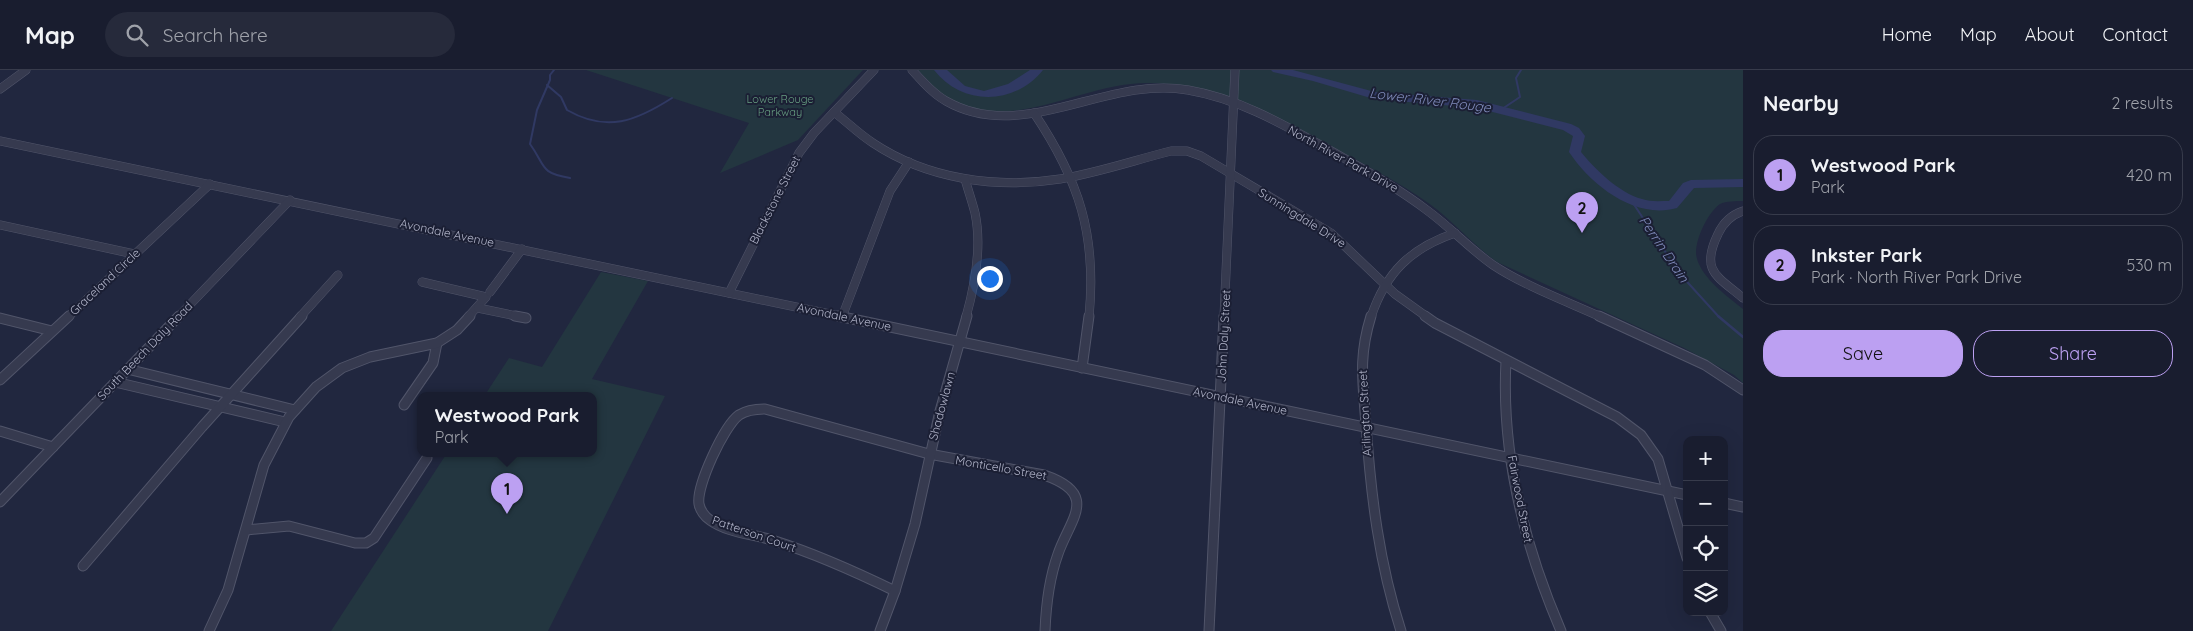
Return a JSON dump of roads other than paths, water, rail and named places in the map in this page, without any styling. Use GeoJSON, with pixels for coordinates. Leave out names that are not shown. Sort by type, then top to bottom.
{"type":"FeatureCollection","features":[{"type":"Feature","properties":{"kind":"street"},"geometry":{"type":"LineString","coordinates":[[0,89],[26,70]]}},
{"type":"Feature","properties":{"kind":"street","name":"Blackstone Street"},"geometry":{"type":"LineString","coordinates":[[729,293],[793,162],[814,133],[874,70]]}},
{"type":"Feature","properties":{"kind":"street","name":"North River Park Drive"},"geometry":{"type":"LineString","coordinates":[[912,70],[940,98],[964,110],[998,116],[1034,113],[1111,93],[1150,88],[1194,91],[1234,102],[1271,119],[1380,179],[1426,209],[1455,233],[1476,254],[1502,270],[1705,365],[1743,390]]}},
{"type":"Feature","properties":{"kind":"street","name":"John Daly Street"},"geometry":{"type":"LineString","coordinates":[[1209,631],[1235,72]]}},
{"type":"Feature","properties":{"kind":"street","name":"Sunningdale Drive"},"geometry":{"type":"LineString","coordinates":[[834,112],[872,143],[909,162],[934,172],[965,179],[1020,183],[1071,177],[1176,150],[1197,154],[1337,238],[1406,303],[1434,323],[1617,417],[1633,428],[1654,451],[1683,545]]}},
{"type":"Feature","properties":{"kind":"street"},"geometry":{"type":"LineString","coordinates":[[1034,113],[1055,142],[1071,177],[1085,219],[1092,263],[1091,307],[1082,368]]}},
{"type":"Feature","properties":{"kind":"street","name":"Avondale Avenue"},"geometry":{"type":"LineString","coordinates":[[0,142],[290,200],[1683,494]]}},
{"type":"Feature","properties":{"kind":"street"},"geometry":{"type":"LineString","coordinates":[[842,317],[890,192],[909,162]]}},
{"type":"Feature","properties":{"kind":"street","name":"Shadowlawn"},"geometry":{"type":"LineString","coordinates":[[880,631],[896,591],[915,524],[929,454],[974,289],[978,252],[975,214],[965,179]]}},
{"type":"Feature","properties":{"kind":"street","name":"Graceland Circle"},"geometry":{"type":"LineString","coordinates":[[0,380],[210,184]]}},
{"type":"Feature","properties":{"kind":"street","name":"South Beech Daly Road"},"geometry":{"type":"LineString","coordinates":[[0,502],[290,200]]}},
{"type":"Feature","properties":{"kind":"street"},"geometry":{"type":"LineString","coordinates":[[1743,211],[1732,215],[1725,222],[1709,254],[1710,263],[1718,276],[1743,298]]}},
{"type":"Feature","properties":{"kind":"street"},"geometry":{"type":"LineString","coordinates":[[0,225],[134,254]]}},
{"type":"Feature","properties":{"kind":"street","name":"Arlington Street"},"geometry":{"type":"LineString","coordinates":[[1401,631],[1378,554],[1373,521],[1362,386],[1363,358],[1374,309],[1385,284],[1396,267],[1417,248],[1435,239],[1455,233]]}},
{"type":"Feature","properties":{"kind":"street"},"geometry":{"type":"LineString","coordinates":[[490,292],[522,249]]}},
{"type":"Feature","properties":{"kind":"street"},"geometry":{"type":"LineString","coordinates":[[83,566],[220,407],[338,275]]}},
{"type":"Feature","properties":{"kind":"street"},"geometry":{"type":"LineString","coordinates":[[210,631],[228,590],[264,465],[285,422],[316,387],[342,368],[370,357],[437,343],[457,330],[486,297],[422,282]]}},
{"type":"Feature","properties":{"kind":"street"},"geometry":{"type":"LineString","coordinates":[[478,308],[526,318]]}},
{"type":"Feature","properties":{"kind":"street"},"geometry":{"type":"LineString","coordinates":[[0,318],[52,331]]}},
{"type":"Feature","properties":{"kind":"street"},"geometry":{"type":"LineString","coordinates":[[404,405],[433,363],[437,343]]}},
{"type":"Feature","properties":{"kind":"street","name":"Fairwood Street"},"geometry":{"type":"LineString","coordinates":[[1506,361],[1504,407],[1522,518],[1534,563],[1561,631]]}},
{"type":"Feature","properties":{"kind":"street"},"geometry":{"type":"LineString","coordinates":[[127,369],[295,410]]}},
{"type":"Feature","properties":{"kind":"street"},"geometry":{"type":"LineString","coordinates":[[115,382],[285,422]]}},
{"type":"Feature","properties":{"kind":"street","name":"Patterson Court"},"geometry":{"type":"LineString","coordinates":[[896,591],[820,556],[712,522],[700,507],[700,491],[727,428],[737,416],[757,409],[765,409],[813,421],[929,454]]}},
{"type":"Feature","properties":{"kind":"street"},"geometry":{"type":"LineString","coordinates":[[0,431],[53,447]]}},
{"type":"Feature","properties":{"kind":"street","name":"Monticello Street"},"geometry":{"type":"LineString","coordinates":[[929,454],[1057,478],[1071,489],[1077,503],[1076,517],[1058,553],[1052,571],[1046,608],[1045,631]]}},
{"type":"Feature","properties":{"kind":"street"},"geometry":{"type":"LineString","coordinates":[[246,530],[289,526],[355,543],[366,543],[374,538],[427,458]]}},
{"type":"Feature","properties":{"kind":"street"},"geometry":{"type":"LineString","coordinates":[[1728,504],[1743,507]]}},
{"type":"Feature","properties":{"kind":"street"},"geometry":{"type":"LineString","coordinates":[[1712,616],[1721,631]]}},
{"type":"Feature","properties":{"kind":"waterway"},"geometry":{"type":"LineString","coordinates":[[548,86],[550,75],[554,70]]}},
{"type":"Feature","properties":{"kind":"waterway","name":"Lower River Rouge"},"geometry":{"type":"LineString","coordinates":[[940,70],[965,90],[984,94],[1003,91],[1012,87],[1037,70]]}},
{"type":"Feature","properties":{"kind":"waterway","name":"Lower River Rouge"},"geometry":{"type":"LineString","coordinates":[[1277,70],[1315,78],[1374,95],[1477,104],[1567,127],[1575,131],[1579,136],[1575,152],[1586,165],[1601,180],[1618,192],[1642,204],[1672,205],[1691,184],[1743,183]]}},
{"type":"Feature","properties":{"kind":"waterway"},"geometry":{"type":"LineString","coordinates":[[1502,109],[1520,97],[1516,78],[1521,70]]}},
{"type":"Feature","properties":{"kind":"waterway"},"geometry":{"type":"LineString","coordinates":[[548,86],[561,97],[567,110],[595,121],[608,122],[634,118],[672,98]]}},
{"type":"Feature","properties":{"kind":"waterway"},"geometry":{"type":"LineString","coordinates":[[548,86],[537,110],[530,144],[548,171],[570,178]]}},
{"type":"Feature","properties":{"kind":"waterway","name":"Perrin Drain"},"geometry":{"type":"LineString","coordinates":[[1631,200],[1680,274],[1718,316]]}},
{"type":"Feature","properties":{"kind":"waterway","name":"Perrin Drain"},"geometry":{"type":"LineString","coordinates":[[1718,316],[1743,337]]}},
{"type":"Feature","properties":{"kind":"place","name":"Inkster Park"},"geometry":{"type":"Point","coordinates":[1582,233]}},
{"type":"Feature","properties":{"kind":"place","name":"Westwood Park"},"geometry":{"type":"Point","coordinates":[507,514]}},
{"type":"Feature","properties":{"kind":"park label","name":"Lower Rouge Parkway"},"geometry":{"type":"Point","coordinates":[780,105]}}]}
